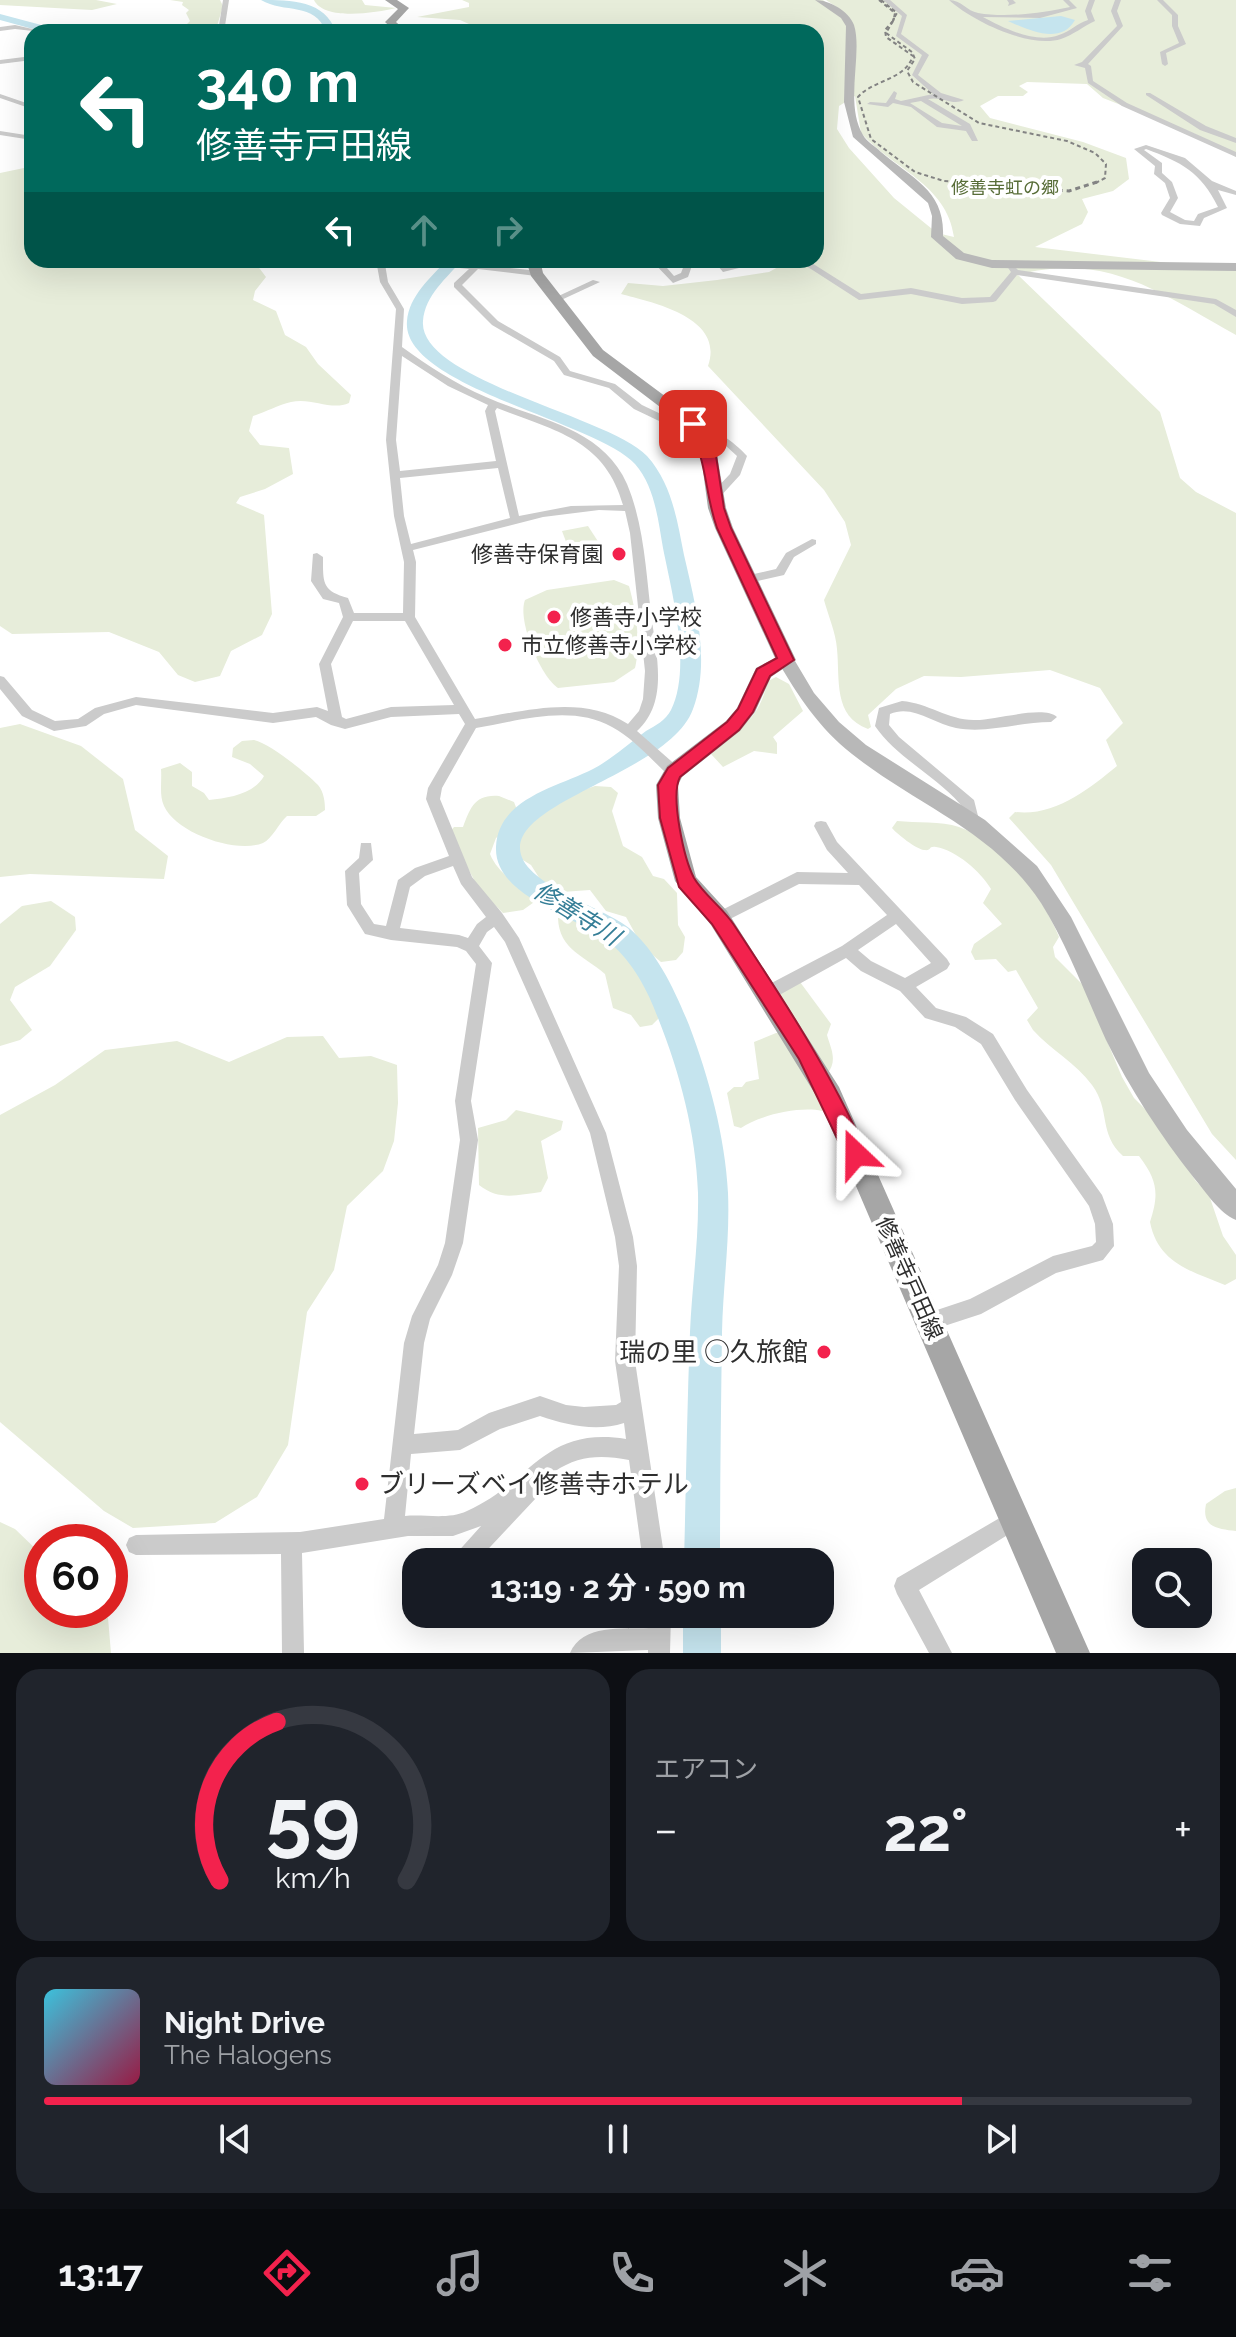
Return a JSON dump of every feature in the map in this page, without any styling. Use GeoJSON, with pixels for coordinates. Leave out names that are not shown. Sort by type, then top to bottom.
{"type":"FeatureCollection","features":[{"type":"Feature","properties":{"kind":"main road"},"geometry":{"type":"LineString","coordinates":[[390,0],[404,8],[390,22],[392,24]]}},
{"type":"Feature","properties":{"kind":"main road"},"geometry":{"type":"LineString","coordinates":[[535,268],[614,369],[695,427],[708,449],[715,496],[724,528],[786,660],[763,673],[745,712],[733,726],[671,769]]}},
{"type":"Feature","properties":{"kind":"main road","name":"修善寺戸田線"},"geometry":{"type":"LineString","coordinates":[[671,769],[666,796],[680,868],[686,881],[719,918],[830,1095],[1073,1653]]}},
{"type":"Feature","properties":{"kind":"street"},"geometry":{"type":"LineString","coordinates":[[223,24],[226,0]]}},
{"type":"Feature","properties":{"kind":"street"},"geometry":{"type":"LineString","coordinates":[[819,0],[844,16],[850,26],[849,102],[858,137],[933,202],[938,216],[937,237],[945,247],[972,260],[1182,295],[1221,304],[1236,314]]}},
{"type":"Feature","properties":{"kind":"street"},"geometry":{"type":"LineString","coordinates":[[886,0],[905,16],[898,35],[926,55],[915,75],[940,95],[904,102]]}},
{"type":"Feature","properties":{"kind":"street"},"geometry":{"type":"LineString","coordinates":[[952,0],[973,16],[1027,37],[1055,39],[1084,22],[1092,21],[1088,11],[1092,0]]}},
{"type":"Feature","properties":{"kind":"street"},"geometry":{"type":"LineString","coordinates":[[973,16],[985,12],[1052,15],[1074,8],[1066,0]]}},
{"type":"Feature","properties":{"kind":"street"},"geometry":{"type":"LineString","coordinates":[[1118,0],[1114,11],[1120,26],[1084,64],[1088,66],[1090,82],[1131,111],[1200,136],[1236,155]]}},
{"type":"Feature","properties":{"kind":"street"},"geometry":{"type":"LineString","coordinates":[[1160,0],[1175,15],[1175,26],[1183,44],[1163,52],[1165,64]]}},
{"type":"Feature","properties":{"kind":"street"},"geometry":{"type":"LineString","coordinates":[[0,29],[24,29]]}},
{"type":"Feature","properties":{"kind":"street"},"geometry":{"type":"LineString","coordinates":[[0,62],[24,59]]}},
{"type":"Feature","properties":{"kind":"street"},"geometry":{"type":"LineString","coordinates":[[1148,94],[1203,128],[1236,141]]}},
{"type":"Feature","properties":{"kind":"street"},"geometry":{"type":"LineString","coordinates":[[0,96],[24,104]]}},
{"type":"Feature","properties":{"kind":"street"},"geometry":{"type":"LineString","coordinates":[[10,98],[24,96]]}},
{"type":"Feature","properties":{"kind":"street"},"geometry":{"type":"LineString","coordinates":[[870,104],[888,105],[893,96],[940,125],[968,129]]}},
{"type":"Feature","properties":{"kind":"street"},"geometry":{"type":"LineString","coordinates":[[921,98],[968,129],[975,139]]}},
{"type":"Feature","properties":{"kind":"street"},"geometry":{"type":"LineString","coordinates":[[0,133],[24,135]]}},
{"type":"Feature","properties":{"kind":"street"},"geometry":{"type":"LineString","coordinates":[[1211,184],[1223,208],[1201,216],[1197,224],[1172,218],[1165,213],[1174,200],[1169,185],[1158,174],[1159,165],[1138,149],[1146,147],[1182,160],[1211,184],[1227,193],[1236,193]]}},
{"type":"Feature","properties":{"kind":"street"},"geometry":{"type":"LineString","coordinates":[[1013,269],[1149,263],[1236,267]]}},
{"type":"Feature","properties":{"kind":"street"},"geometry":{"type":"LineString","coordinates":[[381,268],[384,282],[400,309],[391,440],[407,548],[409,617],[472,724]]}},
{"type":"Feature","properties":{"kind":"street"},"geometry":{"type":"LineString","coordinates":[[470,268],[457,285],[495,323],[560,361],[567,373],[612,386],[638,407],[684,429],[695,427],[738,449],[742,456],[735,475],[715,496]]}},
{"type":"Feature","properties":{"kind":"street"},"geometry":{"type":"LineString","coordinates":[[662,268],[673,280],[685,275],[687,268]]}},
{"type":"Feature","properties":{"kind":"street"},"geometry":{"type":"LineString","coordinates":[[814,268],[859,297],[911,291],[962,301],[993,299],[1013,269]]}},
{"type":"Feature","properties":{"kind":"street"},"geometry":{"type":"LineString","coordinates":[[556,299],[596,282]]}},
{"type":"Feature","properties":{"kind":"street"},"geometry":{"type":"LineString","coordinates":[[397,348],[439,377],[494,404],[575,433],[612,466],[629,508],[652,680],[647,710],[630,734]]}},
{"type":"Feature","properties":{"kind":"street"},"geometry":{"type":"LineString","coordinates":[[494,404],[490,411],[514,517]]}},
{"type":"Feature","properties":{"kind":"street"},"geometry":{"type":"LineString","coordinates":[[395,475],[502,464]]}},
{"type":"Feature","properties":{"kind":"street"},"geometry":{"type":"LineString","coordinates":[[407,548],[514,517],[605,506],[629,508]]}},
{"type":"Feature","properties":{"kind":"street"},"geometry":{"type":"LineString","coordinates":[[749,579],[780,572],[790,555],[812,542]]}},
{"type":"Feature","properties":{"kind":"street"},"geometry":{"type":"LineString","coordinates":[[317,557],[317,581],[327,596],[344,601],[349,617],[325,664],[336,722]]}},
{"type":"Feature","properties":{"kind":"street"},"geometry":{"type":"LineString","coordinates":[[349,617],[409,617]]}},
{"type":"Feature","properties":{"kind":"street"},"geometry":{"type":"LineString","coordinates":[[786,660],[821,716],[848,744],[1011,852],[1036,883],[1070,938],[1145,1088],[1198,1164],[1236,1208]]}},
{"type":"Feature","properties":{"kind":"street"},"geometry":{"type":"LineString","coordinates":[[0,680],[27,713],[54,726],[81,723],[100,711],[136,701],[273,718],[317,712],[345,724],[391,712],[462,709]]}},
{"type":"Feature","properties":{"kind":"street"},"geometry":{"type":"LineString","coordinates":[[973,824],[969,804],[894,740],[881,718],[893,707],[911,705],[953,723],[993,735]]}},
{"type":"Feature","properties":{"kind":"street"},"geometry":{"type":"LineString","coordinates":[[472,724],[583,712],[601,716],[630,734],[671,769]]}},
{"type":"Feature","properties":{"kind":"street"},"geometry":{"type":"LineString","coordinates":[[953,723],[999,725],[1051,717]]}},
{"type":"Feature","properties":{"kind":"street"},"geometry":{"type":"LineString","coordinates":[[472,724],[433,793],[466,880],[497,917],[534,986],[581,1090],[615,1196],[628,1266],[625,1361],[652,1548]]}},
{"type":"Feature","properties":{"kind":"street"},"geometry":{"type":"LineString","coordinates":[[821,826],[832,846],[942,964],[905,986]]}},
{"type":"Feature","properties":{"kind":"street"},"geometry":{"type":"LineString","coordinates":[[366,847],[366,860],[352,871],[354,905],[370,930],[459,941],[471,947],[484,963],[463,1101],[469,1140],[466,1173],[454,1243],[446,1269],[421,1316],[414,1343],[393,1529]]}},
{"type":"Feature","properties":{"kind":"street"},"geometry":{"type":"LineString","coordinates":[[391,934],[403,884],[420,872],[456,859]]}},
{"type":"Feature","properties":{"kind":"street"},"geometry":{"type":"LineString","coordinates":[[719,918],[797,878],[828,881],[862,879]]}},
{"type":"Feature","properties":{"kind":"street"},"geometry":{"type":"LineString","coordinates":[[768,993],[847,950],[898,915]]}},
{"type":"Feature","properties":{"kind":"street"},"geometry":{"type":"LineString","coordinates":[[471,947],[482,928],[497,917]]}},
{"type":"Feature","properties":{"kind":"street"},"geometry":{"type":"LineString","coordinates":[[847,950],[866,966],[905,986],[931,1013],[960,1022],[987,1039],[1021,1095],[1096,1201],[1104,1224],[1105,1246],[1097,1254],[1053,1265],[974,1307],[929,1322]]}},
{"type":"Feature","properties":{"kind":"street"},"geometry":{"type":"LineString","coordinates":[[402,1445],[460,1440],[496,1420],[540,1406],[566,1415],[584,1417],[619,1415],[631,1407]]}},
{"type":"Feature","properties":{"kind":"street"},"geometry":{"type":"LineString","coordinates":[[136,1545],[291,1542],[393,1529],[443,1528],[483,1515],[558,1457],[587,1444],[608,1443],[637,1451]]}},
{"type":"Feature","properties":{"kind":"street"},"geometry":{"type":"LineString","coordinates":[[476,1548],[513,1512],[558,1457]]}},
{"type":"Feature","properties":{"kind":"street"},"geometry":{"type":"LineString","coordinates":[[941,1653],[905,1586],[1015,1519]]}},
{"type":"Feature","properties":{"kind":"street"},"geometry":{"type":"LineString","coordinates":[[291,1542],[293,1653]]}},
{"type":"Feature","properties":{"kind":"street"},"geometry":{"type":"LineString","coordinates":[[581,1653],[596,1642],[659,1646]]}},
{"type":"Feature","properties":{"kind":"green space"},"geometry":{"type":"Polygon","coordinates":[[[0,0],[96,0],[117,4],[92,10],[0,5],[0,0]]]}},
{"type":"Feature","properties":{"kind":"green space"},"geometry":{"type":"Polygon","coordinates":[[[170,0],[220,0],[223,6],[218,24],[187,24],[190,21],[186,13],[189,10],[182,5],[183,2],[170,0]]]}},
{"type":"Feature","properties":{"kind":"green space"},"geometry":{"type":"Polygon","coordinates":[[[314,0],[362,0],[365,5],[396,8],[339,13],[320,7],[314,0]]]}},
{"type":"Feature","properties":{"kind":"green space","name":"修善寺虹の郷"},"geometry":{"type":"Polygon","coordinates":[[[462,0],[823,0],[842,14],[826,0],[1236,0],[1236,157],[1195,134],[1103,98],[1087,84],[1027,82],[1019,86],[1028,92],[1023,96],[998,96],[980,106],[990,118],[1083,142],[1126,158],[1129,179],[1113,191],[1082,199],[1088,212],[1082,224],[1035,247],[1236,271],[1236,335],[1158,292],[1106,273],[1079,268],[1018,275],[1160,412],[1180,478],[1196,492],[1236,513],[1236,1160],[1212,1134],[1051,865],[1009,818],[1015,812],[1043,810],[1070,800],[1117,766],[1106,740],[1123,723],[1100,688],[1050,670],[961,677],[924,676],[896,689],[868,715],[871,727],[868,729],[857,723],[849,715],[840,696],[834,630],[824,600],[851,545],[845,522],[824,490],[708,366],[711,349],[697,324],[668,308],[621,294],[628,283],[663,286],[769,272],[776,268],[824,268],[824,24],[469,24],[460,20],[417,17],[469,7],[469,3],[462,0]],[[855,96],[839,106],[837,129],[849,148],[894,198],[937,233],[954,237],[941,203],[930,190],[861,133],[855,96]]]}},
{"type":"Feature","properties":{"kind":"green space"},"geometry":{"type":"Polygon","coordinates":[[[24,168],[24,268],[259,268],[266,277],[255,291],[253,300],[276,311],[285,335],[306,347],[318,364],[351,395],[349,403],[342,405],[298,401],[253,416],[249,431],[260,445],[289,448],[293,474],[265,489],[240,497],[236,503],[264,515],[272,614],[262,635],[231,651],[220,676],[195,682],[178,675],[159,652],[109,632],[12,634],[0,626],[0,173],[24,168]]]}},
{"type":"Feature","properties":{"kind":"green space"},"geometry":{"type":"Polygon","coordinates":[[[588,526],[599,543],[594,550],[585,554],[568,547],[562,531],[588,526]]]}},
{"type":"Feature","properties":{"kind":"green space"},"geometry":{"type":"Polygon","coordinates":[[[614,580],[629,586],[632,596],[638,638],[635,668],[614,682],[558,688],[544,672],[532,647],[524,620],[525,600],[547,590],[614,580]]]}},
{"type":"Feature","properties":{"kind":"green space"},"geometry":{"type":"Polygon","coordinates":[[[776,677],[789,684],[803,711],[773,737],[777,743],[777,754],[754,751],[723,767],[711,754],[752,717],[768,681],[776,677]]]}},
{"type":"Feature","properties":{"kind":"green space"},"geometry":{"type":"Polygon","coordinates":[[[20,724],[81,746],[123,779],[135,830],[168,856],[164,879],[30,874],[0,877],[0,728],[20,724]]]}},
{"type":"Feature","properties":{"kind":"green space"},"geometry":{"type":"Polygon","coordinates":[[[254,740],[297,766],[318,785],[325,810],[316,816],[287,816],[266,841],[251,846],[208,839],[171,816],[162,797],[161,769],[180,763],[192,772],[192,786],[209,800],[240,794],[254,787],[264,776],[250,764],[232,757],[233,748],[242,741],[254,740]]]}},
{"type":"Feature","properties":{"kind":"green space"},"geometry":{"type":"Polygon","coordinates":[[[595,786],[611,787],[618,793],[612,811],[623,846],[642,857],[653,876],[664,879],[677,893],[678,925],[685,937],[683,952],[676,960],[661,962],[642,946],[626,917],[606,911],[590,890],[562,892],[545,887],[531,865],[518,857],[525,828],[542,809],[595,786]]]}},
{"type":"Feature","properties":{"kind":"green space"},"geometry":{"type":"Polygon","coordinates":[[[499,796],[514,802],[517,810],[510,827],[496,838],[490,854],[504,874],[537,900],[523,910],[503,913],[479,889],[449,833],[454,827],[463,827],[478,800],[499,796]]]}},
{"type":"Feature","properties":{"kind":"green space"},"geometry":{"type":"Polygon","coordinates":[[[897,821],[952,825],[975,835],[1005,858],[1031,888],[1059,937],[1053,947],[1055,957],[1084,986],[1134,1098],[1159,1123],[1195,1180],[1209,1195],[1223,1236],[1236,1255],[1236,1279],[1225,1285],[1200,1275],[1178,1264],[1160,1247],[1150,1222],[1155,1188],[1145,1165],[1139,1156],[1123,1156],[1115,1147],[1092,1085],[1033,1030],[1027,1020],[1038,1008],[1016,970],[1008,972],[996,959],[975,960],[971,952],[974,944],[1002,924],[983,903],[991,889],[987,882],[952,852],[936,847],[924,850],[907,841],[892,828],[897,821]]]}},
{"type":"Feature","properties":{"kind":"green space"},"geometry":{"type":"Polygon","coordinates":[[[51,901],[75,917],[76,930],[50,966],[15,987],[10,1000],[32,1030],[20,1040],[0,1046],[0,924],[22,906],[51,901]]]}},
{"type":"Feature","properties":{"kind":"green space"},"geometry":{"type":"Polygon","coordinates":[[[564,916],[596,930],[624,955],[654,1002],[659,1018],[652,1025],[640,1027],[631,1015],[613,1008],[605,974],[574,951],[563,938],[558,918],[564,916]]]}},
{"type":"Feature","properties":{"kind":"green space"},"geometry":{"type":"Polygon","coordinates":[[[800,982],[831,1024],[827,1035],[833,1060],[827,1074],[779,994],[800,982]]]}},
{"type":"Feature","properties":{"kind":"green space"},"geometry":{"type":"Polygon","coordinates":[[[783,1033],[825,1107],[822,1111],[780,1113],[741,1128],[734,1126],[727,1093],[734,1087],[742,1087],[746,1082],[759,1079],[754,1042],[783,1033]]]}},
{"type":"Feature","properties":{"kind":"green space"},"geometry":{"type":"Polygon","coordinates":[[[323,1036],[339,1058],[371,1056],[397,1065],[398,1103],[394,1141],[383,1171],[347,1206],[334,1270],[307,1312],[288,1445],[257,1497],[215,1523],[133,1528],[104,1511],[0,1422],[0,1115],[55,1085],[105,1050],[177,1041],[229,1062],[287,1037],[323,1036]]]}},
{"type":"Feature","properties":{"kind":"green space"},"geometry":{"type":"Polygon","coordinates":[[[516,1110],[563,1121],[561,1130],[541,1141],[548,1178],[541,1192],[501,1195],[479,1185],[478,1128],[506,1120],[516,1110]]]}},
{"type":"Feature","properties":{"kind":"green space"},"geometry":{"type":"Polygon","coordinates":[[[1236,1488],[1236,1531],[1213,1526],[1206,1518],[1206,1504],[1225,1491],[1236,1488]]]}},
{"type":"Feature","properties":{"kind":"green space"},"geometry":{"type":"Polygon","coordinates":[[[0,1522],[24,1538],[24,1628],[109,1628],[111,1653],[0,1653],[0,1522]]]}},
{"type":"Feature","properties":{"kind":"water"},"geometry":{"type":"Polygon","coordinates":[[[1061,16],[1075,20],[1069,28],[1053,34],[1035,32],[1008,21],[1061,16]]]}},
{"type":"Feature","properties":{"kind":"waterway"},"geometry":{"type":"LineString","coordinates":[[266,0],[316,10],[328,24]]}},
{"type":"Feature","properties":{"kind":"waterway"},"geometry":{"type":"LineString","coordinates":[[0,17],[26,24]]}},
{"type":"Feature","properties":{"kind":"waterway","name":"修善寺川"},"geometry":{"type":"LineString","coordinates":[[448,268],[427,291],[417,309],[415,329],[424,348],[446,366],[476,382],[612,440],[642,461],[661,496],[681,587],[688,629],[689,671],[680,715],[613,768],[529,810],[511,833],[508,849],[511,864],[535,888],[606,926],[637,955],[658,987],[671,1015],[694,1084],[709,1155],[713,1196],[706,1332],[702,1548]]}},
{"type":"Feature","properties":{"kind":"waterway","name":"修善寺川"},"geometry":{"type":"LineString","coordinates":[[702,1628],[702,1653]]}},
{"type":"Feature","properties":{"kind":"railway"},"geometry":{"type":"LineString","coordinates":[[879,0],[895,13],[894,18]]}},
{"type":"Feature","properties":{"kind":"railway"},"geometry":{"type":"LineString","coordinates":[[881,0],[897,13],[894,18]]}},
{"type":"Feature","properties":{"kind":"railway"},"geometry":{"type":"LineString","coordinates":[[893,21],[886,33],[912,52],[915,59],[907,71],[913,82],[979,123],[1067,141],[1095,153],[1106,164],[1105,178],[1094,184]]}},
{"type":"Feature","properties":{"kind":"railway"},"geometry":{"type":"LineString","coordinates":[[893,21],[885,30],[886,37],[913,56],[903,70],[858,97],[871,139],[915,172],[944,181],[977,184]]}},
{"type":"Feature","properties":{"kind":"railway"},"geometry":{"type":"LineString","coordinates":[[959,182],[977,184]]}},
{"type":"Feature","properties":{"kind":"railway"},"geometry":{"type":"LineString","coordinates":[[977,184],[1069,191],[1097,182]]}},
{"type":"Feature","properties":{"kind":"railway"},"geometry":{"type":"LineString","coordinates":[[977,184],[984,184]]}},
{"type":"Feature","properties":{"kind":"place","name":"修善寺保育園"},"geometry":{"type":"Point","coordinates":[619,554]}},
{"type":"Feature","properties":{"kind":"place","name":"修善寺小学校"},"geometry":{"type":"Point","coordinates":[554,617]}},
{"type":"Feature","properties":{"kind":"place","name":"市立修善寺小学校"},"geometry":{"type":"Point","coordinates":[505,645]}},
{"type":"Feature","properties":{"kind":"place","name":"瑞の里 ○久旅館"},"geometry":{"type":"Point","coordinates":[824,1352]}},
{"type":"Feature","properties":{"kind":"place","name":"ブリーズベイ修善寺ホテル"},"geometry":{"type":"Point","coordinates":[362,1484]}},
{"type":"Feature","properties":{"kind":"route"},"geometry":{"type":"LineString","coordinates":[[693,424],[708,449],[717,508],[724,528],[786,660],[772,665],[763,673],[745,712],[733,726],[674,772],[667,785],[669,818],[680,868],[686,881],[719,918],[807,1052],[856,1154]]}}]}
